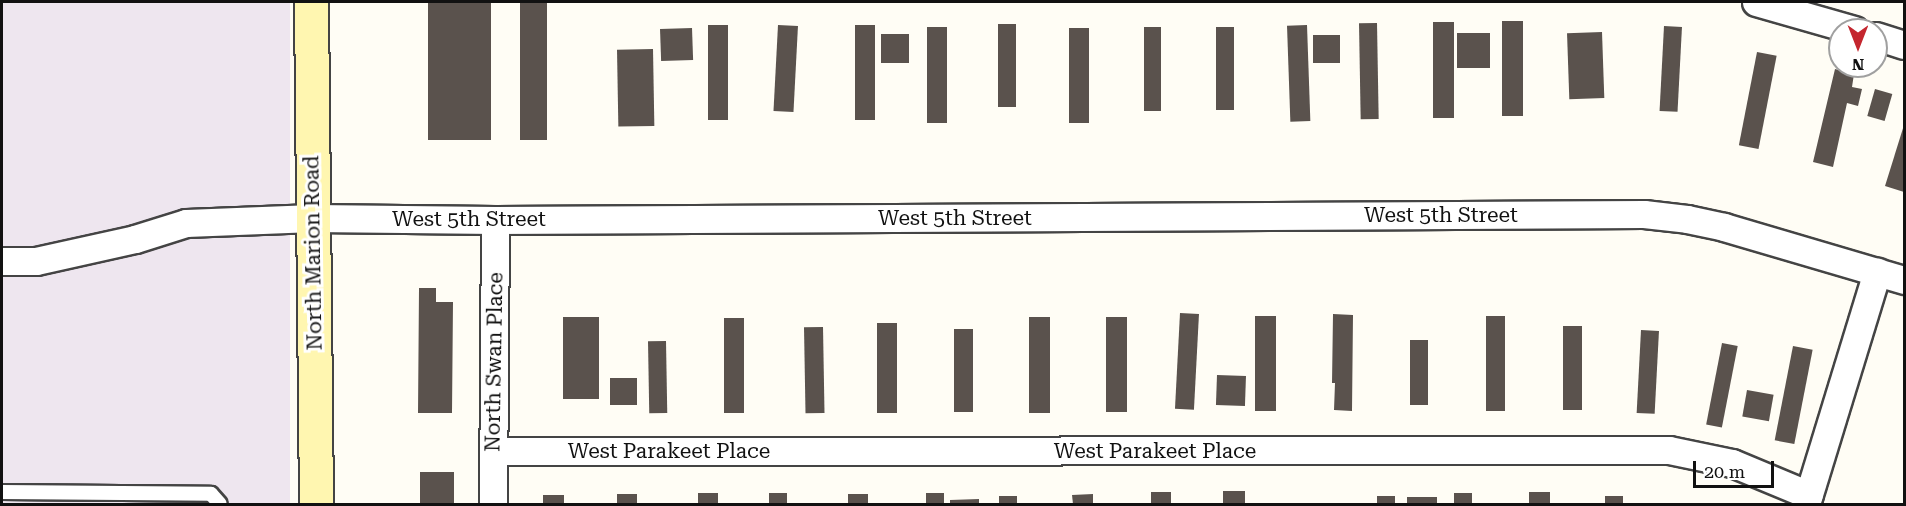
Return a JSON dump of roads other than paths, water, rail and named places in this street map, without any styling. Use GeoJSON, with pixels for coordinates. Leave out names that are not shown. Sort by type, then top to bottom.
{"type":"FeatureCollection","features":[{"type":"Feature","properties":{"kind":"main road","name":"North Marion Road"},"geometry":{"type":"LineString","coordinates":[[311,2],[316,504]]}},
{"type":"Feature","properties":{"kind":"street"},"geometry":{"type":"LineString","coordinates":[[1756,2],[1828,23]]}},
{"type":"Feature","properties":{"kind":"street"},"geometry":{"type":"LineString","coordinates":[[1888,40],[1905,45]]}},
{"type":"Feature","properties":{"kind":"street","name":"West 5th Street"},"geometry":{"type":"LineString","coordinates":[[2,261],[36,261],[135,239],[186,223],[313,218],[495,220],[1644,214],[1687,219],[1724,227],[1905,280]]}},
{"type":"Feature","properties":{"kind":"street","name":"North Swan Place"},"geometry":{"type":"LineString","coordinates":[[494,504],[495,220]]}},
{"type":"Feature","properties":{"kind":"street"},"geometry":{"type":"LineString","coordinates":[[1807,500],[1876,272]]}},
{"type":"Feature","properties":{"kind":"street","name":"West Parakeet Place"},"geometry":{"type":"LineString","coordinates":[[493,451],[1669,450],[1732,463],[1807,500]]}},
{"type":"Feature","properties":{"kind":"lane"},"geometry":{"type":"LineString","coordinates":[[2,492],[211,494],[220,504]]}}]}
